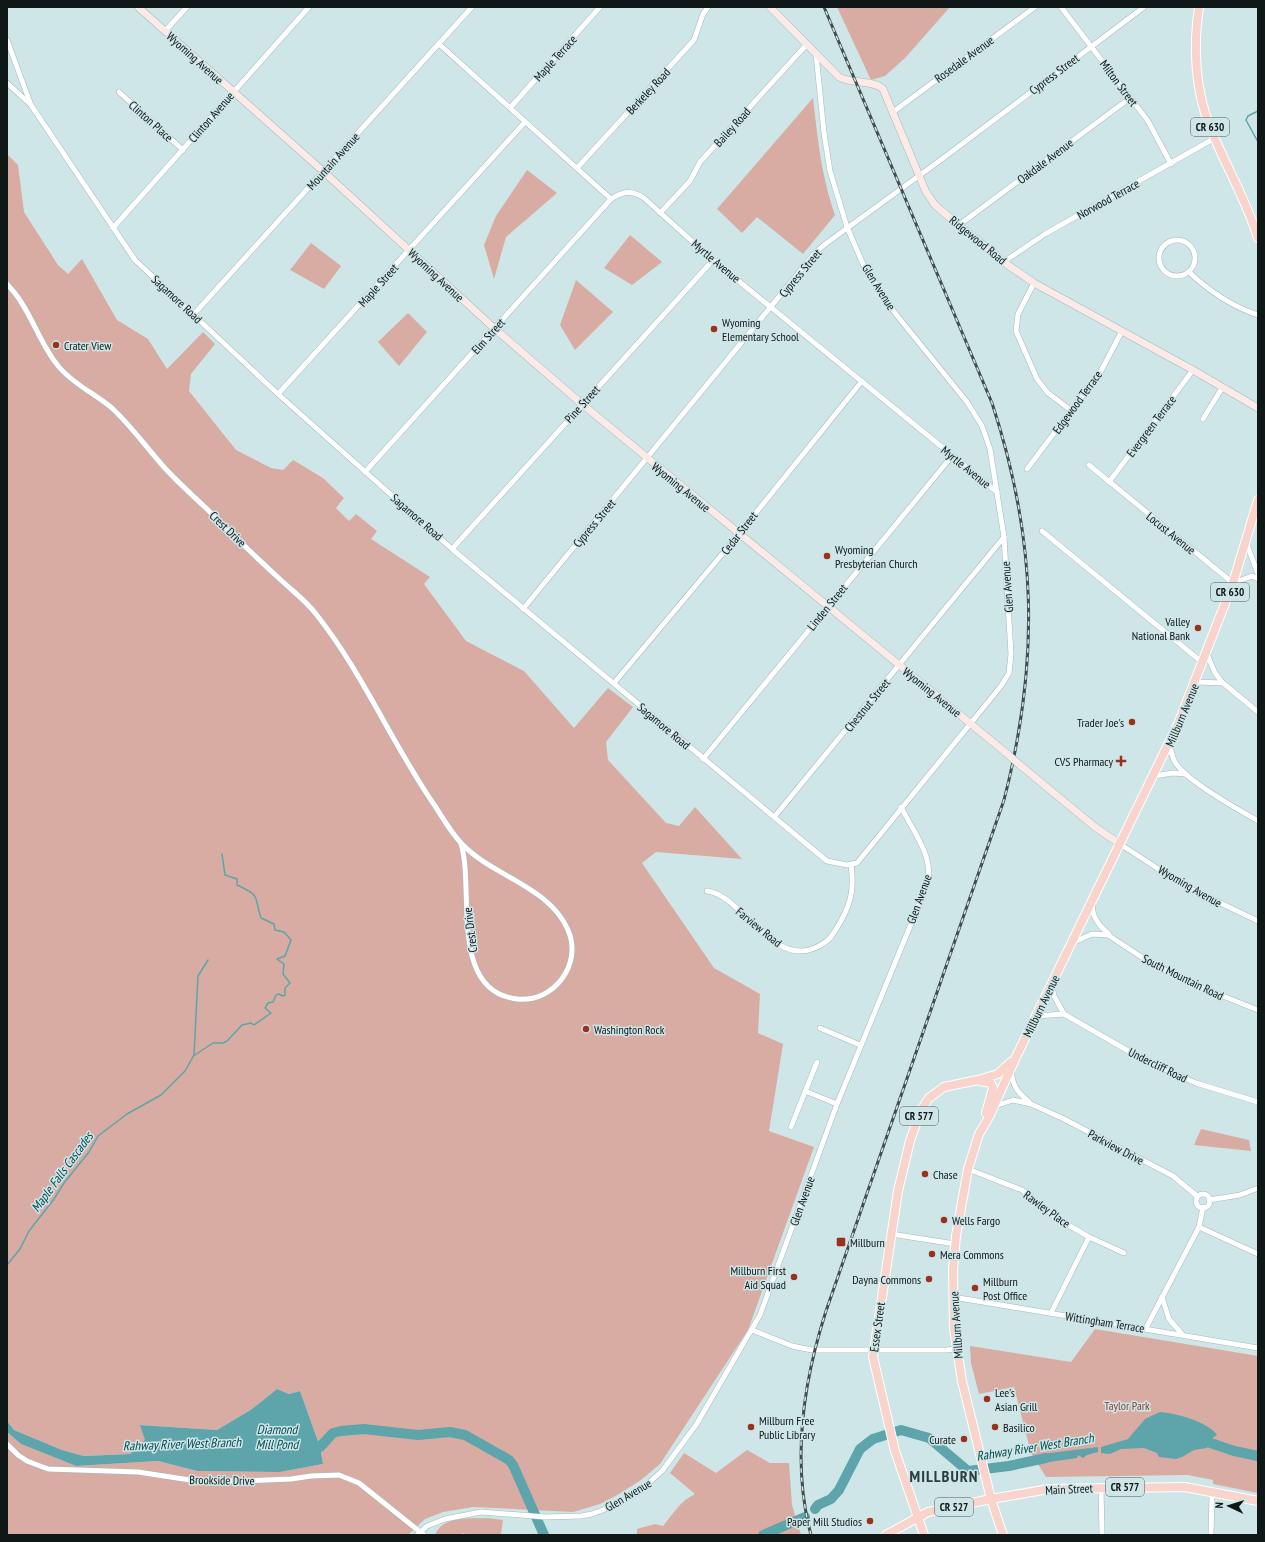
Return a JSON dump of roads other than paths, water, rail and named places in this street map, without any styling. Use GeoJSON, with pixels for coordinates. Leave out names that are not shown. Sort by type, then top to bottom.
{"type":"FeatureCollection","features":[{"type":"Feature","properties":{"kind":"main road","name":"Wyoming Avenue"},"geometry":{"type":"LineString","coordinates":[[138,7],[324,172],[495,329],[582,404],[1095,827],[1120,844]]}},
{"type":"Feature","properties":{"kind":"main road","name":"Ridgewood Road"},"geometry":{"type":"LineString","coordinates":[[770,7],[835,74],[843,80],[880,87],[893,112],[926,192],[935,205],[959,226],[1005,263],[1034,283],[1193,370],[1258,408]]}},
{"type":"Feature","properties":{"kind":"main road","name":"CR 630"},"geometry":{"type":"LineString","coordinates":[[1199,7],[1196,42],[1198,81],[1204,109],[1215,138],[1245,202],[1258,238]]}},
{"type":"Feature","properties":{"kind":"main road"},"geometry":{"type":"LineString","coordinates":[[1246,402],[1258,402]]}},
{"type":"Feature","properties":{"kind":"main road","name":"Millburn Avenue"},"geometry":{"type":"LineString","coordinates":[[1004,1535],[991,1499],[962,1381],[956,1349],[953,1297],[955,1244],[957,1222],[968,1169],[978,1134],[994,1107],[1016,1057],[1154,776],[1196,682],[1233,583],[1258,500]]}},
{"type":"Feature","properties":{"kind":"main road","name":"Essex Street"},"geometry":{"type":"LineString","coordinates":[[924,1535],[892,1440],[874,1370],[872,1350],[901,1172],[910,1141],[924,1105],[931,1095],[950,1085],[978,1080],[1003,1072],[1016,1057]]}},
{"type":"Feature","properties":{"kind":"main road"},"geometry":{"type":"LineString","coordinates":[[978,1080],[987,1082],[993,1088],[978,1134]]}},
{"type":"Feature","properties":{"kind":"main road","name":"Main Street"},"geometry":{"type":"LineString","coordinates":[[886,1535],[918,1516],[928,1512],[1047,1489],[1101,1487],[1185,1487],[1258,1501]]}},
{"type":"Feature","properties":{"kind":"street"},"geometry":{"type":"LineString","coordinates":[[165,31],[187,7]]}},
{"type":"Feature","properties":{"kind":"street","name":"Clinton Avenue"},"geometry":{"type":"LineString","coordinates":[[113,228],[309,7]]}},
{"type":"Feature","properties":{"kind":"street","name":"Mountain Avenue"},"geometry":{"type":"LineString","coordinates":[[194,314],[472,7]]}},
{"type":"Feature","properties":{"kind":"street","name":"Maple Terrace"},"geometry":{"type":"LineString","coordinates":[[510,108],[600,7]]}},
{"type":"Feature","properties":{"kind":"street","name":"Berkeley Road"},"geometry":{"type":"LineString","coordinates":[[577,168],[694,40],[703,14],[708,7]]}},
{"type":"Feature","properties":{"kind":"street","name":"Rosedale Avenue"},"geometry":{"type":"LineString","coordinates":[[893,112],[1035,7]]}},
{"type":"Feature","properties":{"kind":"street","name":"Milton Street"},"geometry":{"type":"LineString","coordinates":[[1061,7],[1148,121],[1171,164]]}},
{"type":"Feature","properties":{"kind":"street","name":"Cypress Street"},"geometry":{"type":"LineString","coordinates":[[523,609],[814,254],[847,227],[1144,7]]}},
{"type":"Feature","properties":{"kind":"street","name":"Sagamore Road"},"geometry":{"type":"LineString","coordinates":[[7,40],[31,105],[135,260],[278,394],[452,549],[523,609],[614,683],[703,759],[775,816],[827,861],[836,864],[851,865]]}},
{"type":"Feature","properties":{"kind":"street"},"geometry":{"type":"LineString","coordinates":[[439,44],[611,199]]}},
{"type":"Feature","properties":{"kind":"street","name":"Bailey Road"},"geometry":{"type":"LineString","coordinates":[[660,213],[690,180],[700,162],[807,44]]}},
{"type":"Feature","properties":{"kind":"street","name":"Glen Avenue"},"geometry":{"type":"LineString","coordinates":[[421,1534],[427,1526],[445,1519],[481,1512],[545,1517],[580,1516],[601,1511],[635,1494],[653,1481],[696,1425],[721,1379],[752,1330],[772,1285],[837,1104],[925,889],[930,872],[929,861],[901,807],[1005,680],[1011,665],[1004,537],[990,449],[978,418],[967,402],[895,313],[879,290],[864,264],[847,227],[837,197],[826,150],[816,53]]}},
{"type":"Feature","properties":{"kind":"street"},"geometry":{"type":"LineString","coordinates":[[7,83],[31,105]]}},
{"type":"Feature","properties":{"kind":"street","name":"Clinton Place"},"geometry":{"type":"LineString","coordinates":[[119,92],[183,150]]}},
{"type":"Feature","properties":{"kind":"street","name":"Oakdale Avenue"},"geometry":{"type":"LineString","coordinates":[[959,226],[1130,98]]}},
{"type":"Feature","properties":{"kind":"street","name":"Maple Street"},"geometry":{"type":"LineString","coordinates":[[278,394],[525,122]]}},
{"type":"Feature","properties":{"kind":"street","name":"Norwood Terrace"},"geometry":{"type":"LineString","coordinates":[[1005,263],[1008,259],[1046,234],[1215,138]]}},
{"type":"Feature","properties":{"kind":"street","name":"Myrtle Avenue"},"geometry":{"type":"LineString","coordinates":[[611,199],[624,192],[631,192],[644,198],[713,260],[997,492]]}},
{"type":"Feature","properties":{"kind":"street","name":"Elm Street"},"geometry":{"type":"LineString","coordinates":[[365,472],[611,199]]}},
{"type":"Feature","properties":{"kind":"street"},"geometry":{"type":"LineString","coordinates":[[1178,241],[1185,243],[1191,248],[1194,254],[1194,262],[1189,272],[1176,276],[1165,272],[1159,259],[1160,252],[1165,246],[1171,242],[1178,241]]}},
{"type":"Feature","properties":{"kind":"street","name":"Pine Street"},"geometry":{"type":"LineString","coordinates":[[452,549],[713,260]]}},
{"type":"Feature","properties":{"kind":"street"},"geometry":{"type":"LineString","coordinates":[[1189,272],[1211,291],[1228,302],[1258,315]]}},
{"type":"Feature","properties":{"kind":"street"},"geometry":{"type":"LineString","coordinates":[[1034,283],[1018,314],[1016,331],[1037,379],[1048,392],[1072,411]]}},
{"type":"Feature","properties":{"kind":"street","name":"Crest Drive"},"geometry":{"type":"LineString","coordinates":[[7,284],[22,302],[46,350],[59,367],[74,382],[110,407],[134,430],[164,467],[315,612],[342,650],[427,794],[461,844],[466,858],[466,908],[470,948],[476,968],[484,981],[496,992],[506,996],[516,999],[531,998],[546,993],[562,980],[572,956],[572,941],[562,918],[545,901],[461,844]]}},
{"type":"Feature","properties":{"kind":"street","name":"Edgewood Terrace"},"geometry":{"type":"LineString","coordinates":[[1027,468],[1072,411],[1101,371],[1122,331]]}},
{"type":"Feature","properties":{"kind":"street","name":"Evergreen Terrace"},"geometry":{"type":"LineString","coordinates":[[1109,482],[1193,370]]}},
{"type":"Feature","properties":{"kind":"street","name":"Cedar Street"},"geometry":{"type":"LineString","coordinates":[[614,683],[862,381]]}},
{"type":"Feature","properties":{"kind":"street"},"geometry":{"type":"LineString","coordinates":[[1203,419],[1222,388]]}},
{"type":"Feature","properties":{"kind":"street","name":"Linden Street"},"geometry":{"type":"LineString","coordinates":[[703,759],[952,456]]}},
{"type":"Feature","properties":{"kind":"street","name":"Locust Avenue"},"geometry":{"type":"LineString","coordinates":[[1089,465],[1233,583]]}},
{"type":"Feature","properties":{"kind":"street"},"geometry":{"type":"LineString","coordinates":[[1042,531],[1203,663]]}},
{"type":"Feature","properties":{"kind":"street","name":"Chestnut Street"},"geometry":{"type":"LineString","coordinates":[[775,816],[1004,537]]}},
{"type":"Feature","properties":{"kind":"street"},"geometry":{"type":"LineString","coordinates":[[1246,542],[1258,574]]}},
{"type":"Feature","properties":{"kind":"street"},"geometry":{"type":"LineString","coordinates":[[1233,583],[1252,576],[1258,579]]}},
{"type":"Feature","properties":{"kind":"street"},"geometry":{"type":"LineString","coordinates":[[1207,654],[1215,673],[1223,683],[1258,712]]}},
{"type":"Feature","properties":{"kind":"street"},"geometry":{"type":"LineString","coordinates":[[1196,682],[1223,683]]}},
{"type":"Feature","properties":{"kind":"street"},"geometry":{"type":"LineString","coordinates":[[1169,744],[1174,761],[1186,774],[1228,804],[1258,821]]}},
{"type":"Feature","properties":{"kind":"street"},"geometry":{"type":"LineString","coordinates":[[1154,776],[1173,772],[1186,774]]}},
{"type":"Feature","properties":{"kind":"street"},"geometry":{"type":"LineString","coordinates":[[851,865],[857,862],[901,807]]}},
{"type":"Feature","properties":{"kind":"street","name":"Wyoming Avenue"},"geometry":{"type":"LineString","coordinates":[[1120,844],[1183,885],[1258,921]]}},
{"type":"Feature","properties":{"kind":"street","name":"Farview Road"},"geometry":{"type":"LineString","coordinates":[[707,891],[719,894],[777,944],[792,950],[809,950],[821,945],[830,938],[845,914],[853,889],[851,865]]}},
{"type":"Feature","properties":{"kind":"street","name":"South Mountain Road"},"geometry":{"type":"LineString","coordinates":[[1094,898],[1092,907],[1098,925],[1149,962],[1214,994],[1258,1010]]}},
{"type":"Feature","properties":{"kind":"street","name":"South Mountain Road"},"geometry":{"type":"LineString","coordinates":[[1072,943],[1095,934],[1113,937]]}},
{"type":"Feature","properties":{"kind":"street","name":"Undercliff Road"},"geometry":{"type":"LineString","coordinates":[[1052,984],[1053,996],[1064,1014],[1146,1061],[1196,1083],[1258,1102]]}},
{"type":"Feature","properties":{"kind":"street"},"geometry":{"type":"LineString","coordinates":[[1036,1016],[1064,1014]]}},
{"type":"Feature","properties":{"kind":"street"},"geometry":{"type":"LineString","coordinates":[[820,1028],[860,1045]]}},
{"type":"Feature","properties":{"kind":"street"},"geometry":{"type":"LineString","coordinates":[[790,1127],[817,1062]]}},
{"type":"Feature","properties":{"kind":"street","name":"Parkview Drive"},"geometry":{"type":"LineString","coordinates":[[1011,1069],[1012,1080],[1016,1090],[1031,1104]]}},
{"type":"Feature","properties":{"kind":"street"},"geometry":{"type":"LineString","coordinates":[[805,1091],[837,1104]]}},
{"type":"Feature","properties":{"kind":"street","name":"Parkview Drive"},"geometry":{"type":"LineString","coordinates":[[994,1107],[1013,1100],[1031,1104],[1173,1176],[1197,1196]]}},
{"type":"Feature","properties":{"kind":"street","name":"Rawley Place"},"geometry":{"type":"LineString","coordinates":[[968,1169],[1022,1190],[1058,1219],[1089,1237],[1124,1253]]}},
{"type":"Feature","properties":{"kind":"street"},"geometry":{"type":"LineString","coordinates":[[1209,1200],[1240,1195],[1258,1188]]}},
{"type":"Feature","properties":{"kind":"street"},"geometry":{"type":"LineString","coordinates":[[1204,1194],[1208,1196],[1209,1204],[1203,1207],[1196,1203],[1197,1196],[1204,1194]]}},
{"type":"Feature","properties":{"kind":"street"},"geometry":{"type":"LineString","coordinates":[[1146,1328],[1199,1227],[1203,1207]]}},
{"type":"Feature","properties":{"kind":"street"},"geometry":{"type":"LineString","coordinates":[[1199,1227],[1258,1254]]}},
{"type":"Feature","properties":{"kind":"street"},"geometry":{"type":"LineString","coordinates":[[891,1234],[955,1244]]}},
{"type":"Feature","properties":{"kind":"street"},"geometry":{"type":"LineString","coordinates":[[1051,1313],[1089,1237]]}},
{"type":"Feature","properties":{"kind":"street","name":"Wittingham Terrace"},"geometry":{"type":"LineString","coordinates":[[953,1297],[1146,1328],[1258,1348]]}},
{"type":"Feature","properties":{"kind":"street"},"geometry":{"type":"LineString","coordinates":[[1162,1297],[1169,1319],[1183,1335]]}},
{"type":"Feature","properties":{"kind":"street"},"geometry":{"type":"LineString","coordinates":[[752,1330],[792,1346],[806,1349],[956,1349]]}},
{"type":"Feature","properties":{"kind":"street","name":"Brookside Drive"},"geometry":{"type":"LineString","coordinates":[[7,1444],[22,1458],[48,1469],[138,1472],[190,1480],[242,1481],[339,1475],[359,1484],[421,1534]]}},
{"type":"Feature","properties":{"kind":"street"},"geometry":{"type":"LineString","coordinates":[[1101,1487],[1102,1535]]}},
{"type":"Feature","properties":{"kind":"street"},"geometry":{"type":"LineString","coordinates":[[1211,1535],[1212,1493]]}},
{"type":"Feature","properties":{"kind":"water","name":"Diamond Mill Pond"},"geometry":{"type":"Polygon","coordinates":[[[277,1389],[289,1394],[300,1391],[320,1447],[323,1464],[280,1472],[197,1471],[158,1461],[76,1466],[21,1444],[7,1432],[7,1421],[14,1430],[62,1450],[84,1456],[130,1454],[145,1440],[140,1425],[217,1430],[252,1409],[277,1389]]]}},
{"type":"Feature","properties":{"kind":"water"},"geometry":{"type":"Polygon","coordinates":[[[1160,1412],[1174,1414],[1199,1422],[1213,1430],[1217,1435],[1208,1441],[1207,1448],[1194,1450],[1176,1459],[1159,1457],[1157,1453],[1144,1448],[1121,1449],[1110,1454],[1101,1453],[1101,1447],[1128,1439],[1145,1419],[1160,1412]]]}},
{"type":"Feature","properties":{"kind":"water"},"geometry":{"type":"Polygon","coordinates":[[[1098,1447],[1098,1452],[1087,1455],[1083,1458],[1078,1455],[1077,1458],[1049,1462],[1041,1460],[1035,1462],[1034,1460],[1042,1454],[1098,1447]]]}},
{"type":"Feature","properties":{"kind":"waterway"},"geometry":{"type":"LineString","coordinates":[[1258,111],[1248,116],[1246,120],[1258,142]]}},
{"type":"Feature","properties":{"kind":"waterway"},"geometry":{"type":"LineString","coordinates":[[195,1055],[213,1043],[223,1043],[227,1041],[242,1025],[251,1023],[254,1025],[271,1013],[265,1008],[268,1003],[273,1002],[276,995],[285,995],[285,988],[290,983],[283,974],[284,964],[277,959],[285,956],[291,940],[284,932],[275,930],[274,924],[261,918],[256,898],[251,892],[237,885],[237,879],[225,875],[222,854]]}},
{"type":"Feature","properties":{"kind":"waterway","name":"Maple Falls Cascades"},"geometry":{"type":"LineString","coordinates":[[7,1265],[20,1249],[29,1231],[89,1152],[98,1136],[127,1114],[161,1095],[185,1071],[194,1055],[198,976],[208,960]]}},
{"type":"Feature","properties":{"kind":"waterway","name":"Rahway River West Branch"},"geometry":{"type":"LineString","coordinates":[[306,1449],[320,1447],[333,1433],[341,1431],[364,1429],[418,1435],[450,1432],[465,1435],[509,1460],[513,1465],[544,1535]]}},
{"type":"Feature","properties":{"kind":"waterway","name":"Rahway River West Branch"},"geometry":{"type":"LineString","coordinates":[[815,1509],[818,1505],[831,1499],[839,1490],[860,1449],[873,1439],[901,1430],[929,1438],[968,1471],[1009,1466],[1046,1458]]}},
{"type":"Feature","properties":{"kind":"waterway","name":"Rahway River West Branch"},"geometry":{"type":"LineString","coordinates":[[1196,1438],[1234,1451],[1258,1456]]}},
{"type":"Feature","properties":{"kind":"waterway","name":"Rahway River West Branch"},"geometry":{"type":"LineString","coordinates":[[763,1535],[805,1517]]}},
{"type":"Feature","properties":{"kind":"railway"},"geometry":{"type":"LineString","coordinates":[[811,1535],[805,1507],[801,1450],[802,1422],[811,1366],[826,1311],[1004,800],[1016,748],[1024,698],[1028,649],[1028,600],[1025,552],[1018,503],[1007,454],[992,403],[824,7]]}},
{"type":"Feature","properties":{"kind":"place","name":"Wyoming Elementary School"},"geometry":{"type":"Point","coordinates":[714,329]}},
{"type":"Feature","properties":{"kind":"place","name":"Crater View"},"geometry":{"type":"Point","coordinates":[56,345]}},
{"type":"Feature","properties":{"kind":"place","name":"Wyoming Presbyterian Church"},"geometry":{"type":"Point","coordinates":[827,556]}},
{"type":"Feature","properties":{"kind":"place","name":"Valley National Bank"},"geometry":{"type":"Point","coordinates":[1198,628]}},
{"type":"Feature","properties":{"kind":"place","name":"Trader Joe's"},"geometry":{"type":"Point","coordinates":[1132,722]}},
{"type":"Feature","properties":{"kind":"place","name":"CVS Pharmacy"},"geometry":{"type":"Point","coordinates":[1121,761]}},
{"type":"Feature","properties":{"kind":"place","name":"Washington Rock"},"geometry":{"type":"Point","coordinates":[586,1029]}},
{"type":"Feature","properties":{"kind":"place","name":"Chase"},"geometry":{"type":"Point","coordinates":[925,1174]}},
{"type":"Feature","properties":{"kind":"place","name":"Wells Fargo"},"geometry":{"type":"Point","coordinates":[944,1220]}},
{"type":"Feature","properties":{"kind":"place","name":"Millburn"},"geometry":{"type":"Point","coordinates":[841,1242]}},
{"type":"Feature","properties":{"kind":"place","name":"Mera Commons"},"geometry":{"type":"Point","coordinates":[932,1254]}},
{"type":"Feature","properties":{"kind":"place","name":"Millburn First Aid Squad"},"geometry":{"type":"Point","coordinates":[794,1277]}},
{"type":"Feature","properties":{"kind":"place","name":"Dayna Commons"},"geometry":{"type":"Point","coordinates":[929,1279]}},
{"type":"Feature","properties":{"kind":"place","name":"Millburn Post Office"},"geometry":{"type":"Point","coordinates":[975,1288]}},
{"type":"Feature","properties":{"kind":"place","name":"Lee's Asian Grill"},"geometry":{"type":"Point","coordinates":[987,1399]}},
{"type":"Feature","properties":{"kind":"place","name":"Millburn Free Public Library"},"geometry":{"type":"Point","coordinates":[751,1427]}},
{"type":"Feature","properties":{"kind":"place","name":"Basilico"},"geometry":{"type":"Point","coordinates":[995,1427]}},
{"type":"Feature","properties":{"kind":"place","name":"Curate"},"geometry":{"type":"Point","coordinates":[964,1439]}},
{"type":"Feature","properties":{"kind":"place","name":"Paper Mill Studios"},"geometry":{"type":"Point","coordinates":[870,1521]}},
{"type":"Feature","properties":{"kind":"district","name":"MILLBURN"},"geometry":{"type":"Point","coordinates":[944,1476]}},
{"type":"Feature","properties":{"kind":"park label","name":"Taylor Park"},"geometry":{"type":"Point","coordinates":[1127,1405]}}]}
